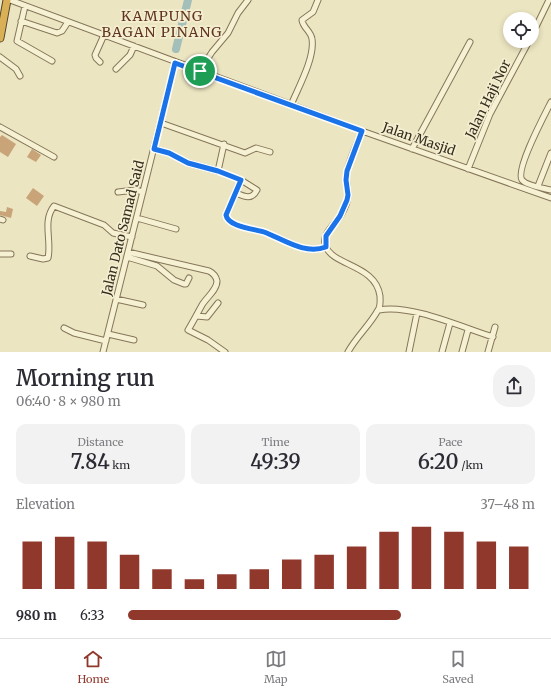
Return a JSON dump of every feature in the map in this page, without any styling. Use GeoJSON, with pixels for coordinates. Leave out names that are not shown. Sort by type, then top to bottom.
{"type":"FeatureCollection","features":[{"type":"Feature","properties":{"kind":"highway"},"geometry":{"type":"LineString","coordinates":[[0,38],[8,0]]}},
{"type":"Feature","properties":{"kind":"street","name":"Jalan Masjid"},"geometry":{"type":"LineString","coordinates":[[8,0],[134,46],[175,63],[551,198]]}},
{"type":"Feature","properties":{"kind":"street"},"geometry":{"type":"LineString","coordinates":[[200,71],[212,52],[228,33],[238,13],[248,0]]}},
{"type":"Feature","properties":{"kind":"street"},"geometry":{"type":"LineString","coordinates":[[312,0],[314,9]]}},
{"type":"Feature","properties":{"kind":"street"},"geometry":{"type":"LineString","coordinates":[[291,105],[312,51],[312,36],[303,24],[302,20],[314,9],[318,0]]}},
{"type":"Feature","properties":{"kind":"street"},"geometry":{"type":"LineString","coordinates":[[539,21],[549,0]]}},
{"type":"Feature","properties":{"kind":"street"},"geometry":{"type":"LineString","coordinates":[[25,6],[17,38],[18,42],[52,61]]}},
{"type":"Feature","properties":{"kind":"street"},"geometry":{"type":"LineString","coordinates":[[21,21],[57,33],[62,31],[68,22]]}},
{"type":"Feature","properties":{"kind":"street"},"geometry":{"type":"LineString","coordinates":[[100,62],[96,58],[96,55],[104,35]]}},
{"type":"Feature","properties":{"kind":"street"},"geometry":{"type":"LineString","coordinates":[[412,149],[470,42]]}},
{"type":"Feature","properties":{"kind":"street"},"geometry":{"type":"LineString","coordinates":[[116,69],[130,55],[134,46]]}},
{"type":"Feature","properties":{"kind":"street","name":"Jalan Haji Nor"},"geometry":{"type":"LineString","coordinates":[[468,169],[490,114],[525,48]]}},
{"type":"Feature","properties":{"kind":"street"},"geometry":{"type":"LineString","coordinates":[[0,57],[16,69],[20,76]]}},
{"type":"Feature","properties":{"kind":"street","name":"Jalan Dato Samad Said"},"geometry":{"type":"LineString","coordinates":[[103,352],[137,218],[139,191],[154,149],[175,63]]}},
{"type":"Feature","properties":{"kind":"street"},"geometry":{"type":"LineString","coordinates":[[551,102],[549,109],[534,136],[520,171],[521,178],[524,182],[551,190]]}},
{"type":"Feature","properties":{"kind":"street"},"geometry":{"type":"LineString","coordinates":[[161,122],[245,153],[256,148],[270,152]]}},
{"type":"Feature","properties":{"kind":"street"},"geometry":{"type":"LineString","coordinates":[[0,127],[54,157]]}},
{"type":"Feature","properties":{"kind":"street"},"geometry":{"type":"LineString","coordinates":[[348,352],[353,342],[379,310],[380,303],[378,288],[363,272],[331,254],[326,247],[326,236],[340,216],[347,200],[347,171],[362,131]]}},
{"type":"Feature","properties":{"kind":"street"},"geometry":{"type":"LineString","coordinates":[[218,171],[224,144]]}},
{"type":"Feature","properties":{"kind":"street"},"geometry":{"type":"LineString","coordinates":[[154,149],[169,153],[188,163],[218,171],[241,180],[257,190],[253,196],[250,197],[236,193]]}},
{"type":"Feature","properties":{"kind":"street"},"geometry":{"type":"LineString","coordinates":[[538,186],[551,153]]}},
{"type":"Feature","properties":{"kind":"street"},"geometry":{"type":"LineString","coordinates":[[241,180],[226,215],[228,220],[246,228],[264,232],[300,247],[313,249],[326,247]]}},
{"type":"Feature","properties":{"kind":"street"},"geometry":{"type":"LineString","coordinates":[[118,192],[139,191]]}},
{"type":"Feature","properties":{"kind":"street"},"geometry":{"type":"LineString","coordinates":[[30,256],[43,259],[48,258],[48,225],[51,210],[54,206],[104,225],[113,233],[132,237]]}},
{"type":"Feature","properties":{"kind":"street"},"geometry":{"type":"LineString","coordinates":[[137,218],[176,229]]}},
{"type":"Feature","properties":{"kind":"street"},"geometry":{"type":"LineString","coordinates":[[0,254],[11,254]]}},
{"type":"Feature","properties":{"kind":"street"},"geometry":{"type":"LineString","coordinates":[[128,254],[157,266],[174,280],[184,284],[186,284],[189,278]]}},
{"type":"Feature","properties":{"kind":"street"},"geometry":{"type":"LineString","coordinates":[[128,254],[209,271],[214,275],[216,283],[188,330],[208,340],[225,352]]}},
{"type":"Feature","properties":{"kind":"street"},"geometry":{"type":"LineString","coordinates":[[116,299],[144,305]]}},
{"type":"Feature","properties":{"kind":"street"},"geometry":{"type":"LineString","coordinates":[[197,316],[207,317],[218,303]]}},
{"type":"Feature","properties":{"kind":"street"},"geometry":{"type":"LineString","coordinates":[[379,310],[401,309],[492,337]]}},
{"type":"Feature","properties":{"kind":"street"},"geometry":{"type":"LineString","coordinates":[[409,352],[417,313]]}},
{"type":"Feature","properties":{"kind":"street"},"geometry":{"type":"LineString","coordinates":[[442,352],[450,323]]}},
{"type":"Feature","properties":{"kind":"street"},"geometry":{"type":"LineString","coordinates":[[488,352],[496,327]]}},
{"type":"Feature","properties":{"kind":"street"},"geometry":{"type":"LineString","coordinates":[[64,328],[74,333],[106,341]]}},
{"type":"Feature","properties":{"kind":"street"},"geometry":{"type":"LineString","coordinates":[[462,352],[468,330]]}},
{"type":"Feature","properties":{"kind":"street"},"geometry":{"type":"LineString","coordinates":[[108,334],[134,340]]}},
{"type":"Feature","properties":{"kind":"building"},"geometry":{"type":"Polygon","coordinates":[[[2,135],[16,144],[8,157],[0,152],[0,137],[2,135]]]}},
{"type":"Feature","properties":{"kind":"building"},"geometry":{"type":"Polygon","coordinates":[[[32,149],[41,155],[36,162],[27,157],[32,149]]]}},
{"type":"Feature","properties":{"kind":"building"},"geometry":{"type":"Polygon","coordinates":[[[33,188],[44,196],[37,206],[26,198],[33,188]]]}},
{"type":"Feature","properties":{"kind":"building"},"geometry":{"type":"Polygon","coordinates":[[[7,207],[13,209],[11,218],[0,215],[0,211],[6,212],[7,207]]]}},
{"type":"Feature","properties":{"kind":"waterway"},"geometry":{"type":"LineString","coordinates":[[176,49],[188,0]]}},
{"type":"Feature","properties":{"kind":"district","name":"KAMPUNG BAGAN PINANG"},"geometry":{"type":"Point","coordinates":[162,24]}},
{"type":"Feature","properties":{"kind":"route"},"geometry":{"type":"LineString","coordinates":[[175,63],[200,71],[362,131],[347,171],[347,200],[340,216],[326,236],[326,247],[313,249],[300,247],[287,243],[264,232],[246,228],[228,220],[226,215],[241,180],[218,171],[188,163],[169,153],[154,149],[158,138],[175,63]]}}]}
